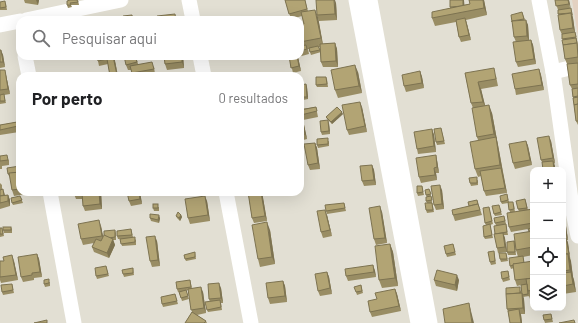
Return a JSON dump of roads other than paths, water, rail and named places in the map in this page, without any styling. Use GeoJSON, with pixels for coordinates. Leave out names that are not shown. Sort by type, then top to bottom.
{"type":"FeatureCollection","features":[{"type":"Feature","properties":{"kind":"street"},"geometry":{"type":"LineString","coordinates":[[51,16],[120,0]]}},
{"type":"Feature","properties":{"kind":"street"},"geometry":{"type":"LineString","coordinates":[[189,0],[192,16]]}},
{"type":"Feature","properties":{"kind":"street"},"geometry":{"type":"LineString","coordinates":[[356,0],[418,323]]}},
{"type":"Feature","properties":{"kind":"street"},"geometry":{"type":"LineString","coordinates":[[370,0],[430,323]]}},
{"type":"Feature","properties":{"kind":"street"},"geometry":{"type":"LineString","coordinates":[[539,0],[553,72],[575,206],[578,236]]}},
{"type":"Feature","properties":{"kind":"street"},"geometry":{"type":"LineString","coordinates":[[0,25],[16,23]]}},
{"type":"Feature","properties":{"kind":"street"},"geometry":{"type":"LineString","coordinates":[[26,60],[28,72]]}},
{"type":"Feature","properties":{"kind":"street"},"geometry":{"type":"LineString","coordinates":[[201,60],[203,72]]}},
{"type":"Feature","properties":{"kind":"street"},"geometry":{"type":"LineString","coordinates":[[553,72],[578,66]]}},
{"type":"Feature","properties":{"kind":"street"},"geometry":{"type":"LineString","coordinates":[[51,196],[74,323]]}},
{"type":"Feature","properties":{"kind":"street"},"geometry":{"type":"LineString","coordinates":[[227,196],[251,323]]}}]}
